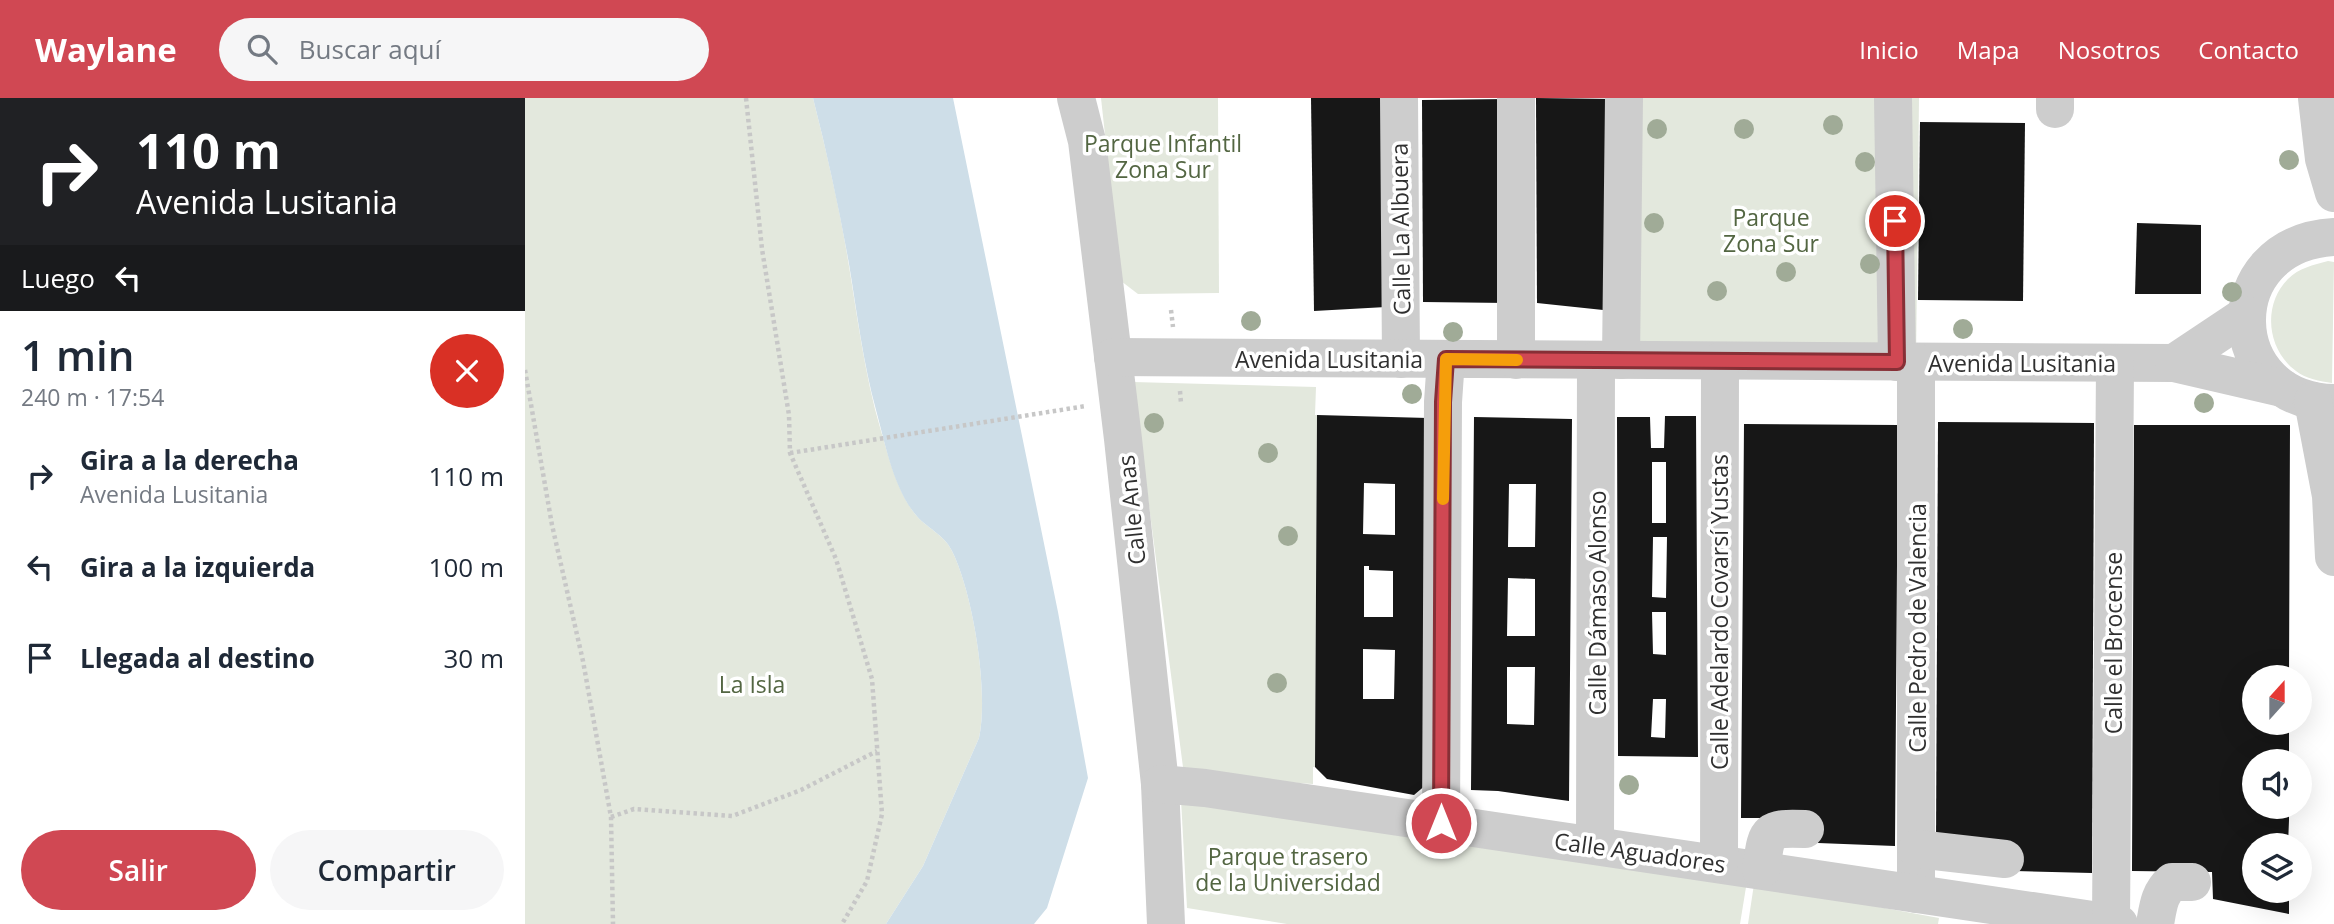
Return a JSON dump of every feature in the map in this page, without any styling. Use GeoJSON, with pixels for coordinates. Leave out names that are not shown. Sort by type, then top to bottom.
{"type":"FeatureCollection","features":[{"type":"Feature","properties":{"kind":"street","name":"Calle Anas"},"geometry":{"type":"LineString","coordinates":[[1076,98],[1087,141],[1160,783],[1166,924]]}},
{"type":"Feature","properties":{"kind":"street","name":"Calle La Albuera"},"geometry":{"type":"LineString","coordinates":[[1399,98],[1401,359]]}},
{"type":"Feature","properties":{"kind":"street"},"geometry":{"type":"LineString","coordinates":[[1516,360],[1517,98]]}},
{"type":"Feature","properties":{"kind":"street","name":"Calle Dámaso Alonso"},"geometry":{"type":"LineString","coordinates":[[1595,845],[1608,360],[1624,98]]}},
{"type":"Feature","properties":{"kind":"street","name":"Calle Pedro de Valencia"},"geometry":{"type":"LineString","coordinates":[[1893,98],[1907,362],[1916,894]]}},
{"type":"Feature","properties":{"kind":"street"},"geometry":{"type":"LineString","coordinates":[[2293,245],[2329,176],[2317,98]]}},
{"type":"Feature","properties":{"kind":"street"},"geometry":{"type":"LineString","coordinates":[[2334,237],[2314,238],[2293,245],[2275,257],[2260,273],[2251,293],[2246,315],[2254,356],[2266,374],[2310,397],[2333,493],[2334,557]]}},
{"type":"Feature","properties":{"kind":"street"},"geometry":{"type":"LineString","coordinates":[[2174,363],[2246,315]]}},
{"type":"Feature","properties":{"kind":"street","name":"Avenida Lusitania"},"geometry":{"type":"LineString","coordinates":[[1113,357],[2174,363],[2310,397]]}},
{"type":"Feature","properties":{"kind":"street"},"geometry":{"type":"LineString","coordinates":[[1441,823],[1443,402],[1446,359]]}},
{"type":"Feature","properties":{"kind":"street","name":"Calle Adelardo Covarsí Yustas"},"geometry":{"type":"LineString","coordinates":[[1719,863],[1720,361]]}},
{"type":"Feature","properties":{"kind":"street","name":"Calle el Brocense"},"geometry":{"type":"LineString","coordinates":[[2115,364],[2115,923]]}},
{"type":"Feature","properties":{"kind":"street","name":"Calle Aguadores"},"geometry":{"type":"LineString","coordinates":[[1160,783],[2115,923]]}},
{"type":"Feature","properties":{"kind":"street"},"geometry":{"type":"LineString","coordinates":[[1761,870],[1767,836],[1781,828],[1805,829]]}},
{"type":"Feature","properties":{"kind":"street"},"geometry":{"type":"LineString","coordinates":[[1917,849],[2005,859]]}},
{"type":"Feature","properties":{"kind":"street"},"geometry":{"type":"LineString","coordinates":[[2155,924],[2160,898],[2165,888],[2172,882],[2192,882]]}},
{"type":"Feature","properties":{"kind":"path"},"geometry":{"type":"LineString","coordinates":[[746,98],[762,249],[789,415],[790,453],[836,559],[872,679],[882,814],[867,881],[842,924]]}},
{"type":"Feature","properties":{"kind":"path"},"geometry":{"type":"LineString","coordinates":[[525,370],[552,525],[583,661],[611,817],[614,924]]}},
{"type":"Feature","properties":{"kind":"path"},"geometry":{"type":"LineString","coordinates":[[790,453],[1093,405]]}},
{"type":"Feature","properties":{"kind":"path"},"geometry":{"type":"LineString","coordinates":[[611,817],[634,809],[732,816],[801,790],[877,751]]}},
{"type":"Feature","properties":{"kind":"green space","name":"La Isla"},"geometry":{"type":"Polygon","coordinates":[[[525,98],[813,98],[840,215],[870,387],[887,452],[898,485],[909,505],[919,519],[949,545],[960,569],[972,616],[980,670],[982,718],[979,738],[923,866],[886,924],[525,924],[525,98]]]}},
{"type":"Feature","properties":{"kind":"green space","name":"Parque Infantil Zona Sur"},"geometry":{"type":"Polygon","coordinates":[[[1101,98],[1218,98],[1219,293],[1138,294],[1121,281],[1101,98]]]}},
{"type":"Feature","properties":{"kind":"green space","name":"Parque Zona Sur"},"geometry":{"type":"Polygon","coordinates":[[[1624,98],[1919,98],[1916,362],[1621,360],[1624,98]]]}},
{"type":"Feature","properties":{"kind":"green space"},"geometry":{"type":"Polygon","coordinates":[[[2328,261],[2334,262],[2332,383],[2304,376],[2286,362],[2274,340],[2271,327],[2274,301],[2288,279],[2302,270],[2328,261]]]}},
{"type":"Feature","properties":{"kind":"green space"},"geometry":{"type":"Polygon","coordinates":[[[1133,382],[1316,387],[1313,784],[1184,775],[1133,382]]]}},
{"type":"Feature","properties":{"kind":"green space","name":"Parque trasero de la Universidad"},"geometry":{"type":"Polygon","coordinates":[[[1181,800],[1747,881],[1740,924],[1287,924],[1187,908],[1181,800]]]}},
{"type":"Feature","properties":{"kind":"green space"},"geometry":{"type":"Polygon","coordinates":[[[1754,884],[1939,918],[1938,924],[1748,924],[1754,884]]]}},
{"type":"Feature","properties":{"kind":"shaded area"},"geometry":{"type":"Polygon","coordinates":[[[813,98],[953,98],[1058,612],[1088,778],[1047,908],[1034,924],[886,924],[923,866],[979,738],[982,718],[980,670],[972,616],[960,569],[949,545],[919,519],[907,503],[886,450],[867,374],[841,222],[813,98]]]}},
{"type":"Feature","properties":{"kind":"building"},"geometry":{"type":"Polygon","coordinates":[[[1311,98],[1383,98],[1386,307],[1314,311],[1311,98]]]}},
{"type":"Feature","properties":{"kind":"building"},"geometry":{"type":"Polygon","coordinates":[[[1536,98],[1616,99],[1622,312],[1537,303],[1536,98]]]}},
{"type":"Feature","properties":{"kind":"building"},"geometry":{"type":"Polygon","coordinates":[[[1507,99],[1508,303],[1423,302],[1422,100],[1507,99]]]}},
{"type":"Feature","properties":{"kind":"building"},"geometry":{"type":"Polygon","coordinates":[[[1920,122],[2025,123],[2023,301],[1918,300],[1920,122]]]}},
{"type":"Feature","properties":{"kind":"building"},"geometry":{"type":"Polygon","coordinates":[[[2137,223],[2201,225],[2201,294],[2135,294],[2137,223]]]}},
{"type":"Feature","properties":{"kind":"building"},"geometry":{"type":"Polygon","coordinates":[[[1317,415],[1428,418],[1427,784],[1414,795],[1327,779],[1315,767],[1317,415]],[[1364,483],[1363,534],[1395,535],[1395,484],[1364,483]],[[1364,566],[1364,617],[1393,617],[1393,571],[1369,570],[1369,566],[1364,566]],[[1363,649],[1363,699],[1394,699],[1395,650],[1363,649]]]}},
{"type":"Feature","properties":{"kind":"building"},"geometry":{"type":"Polygon","coordinates":[[[1665,416],[1696,416],[1698,757],[1618,756],[1617,417],[1650,417],[1651,448],[1664,448],[1665,416]],[[1652,462],[1652,523],[1666,523],[1666,462],[1652,462]],[[1653,537],[1652,597],[1666,598],[1667,537],[1653,537]],[[1652,612],[1653,654],[1666,655],[1666,612],[1652,612]],[[1653,699],[1651,737],[1665,738],[1666,699],[1653,699]]]}},
{"type":"Feature","properties":{"kind":"building"},"geometry":{"type":"Polygon","coordinates":[[[1474,417],[1572,419],[1569,801],[1471,790],[1474,417]],[[1509,484],[1508,547],[1535,547],[1536,484],[1509,484]],[[1508,578],[1507,636],[1535,636],[1535,579],[1508,578]],[[1507,667],[1507,724],[1534,725],[1535,667],[1507,667]]]}},
{"type":"Feature","properties":{"kind":"building"},"geometry":{"type":"Polygon","coordinates":[[[1938,422],[2094,423],[2092,873],[2015,871],[1936,845],[1938,422]]]}},
{"type":"Feature","properties":{"kind":"building"},"geometry":{"type":"Polygon","coordinates":[[[1744,424],[1898,425],[1895,846],[1818,843],[1818,818],[1741,818],[1744,424]]]}},
{"type":"Feature","properties":{"kind":"building"},"geometry":{"type":"Polygon","coordinates":[[[2134,425],[2290,425],[2289,665],[2242,665],[2242,735],[2289,735],[2289,749],[2242,749],[2242,819],[2289,820],[2288,833],[2242,833],[2242,903],[2289,903],[2289,914],[2213,899],[2212,872],[2132,871],[2134,425]]]}},
{"type":"Feature","properties":{"kind":"slow traffic"},"geometry":{"type":"LineString","coordinates":[[1443,499],[1446,359],[1517,360]]}},
{"type":"Feature","properties":{"kind":"route"},"geometry":{"type":"LineString","coordinates":[[1441,823],[1443,402],[1446,359],[1897,362],[1895,221]]}}]}
